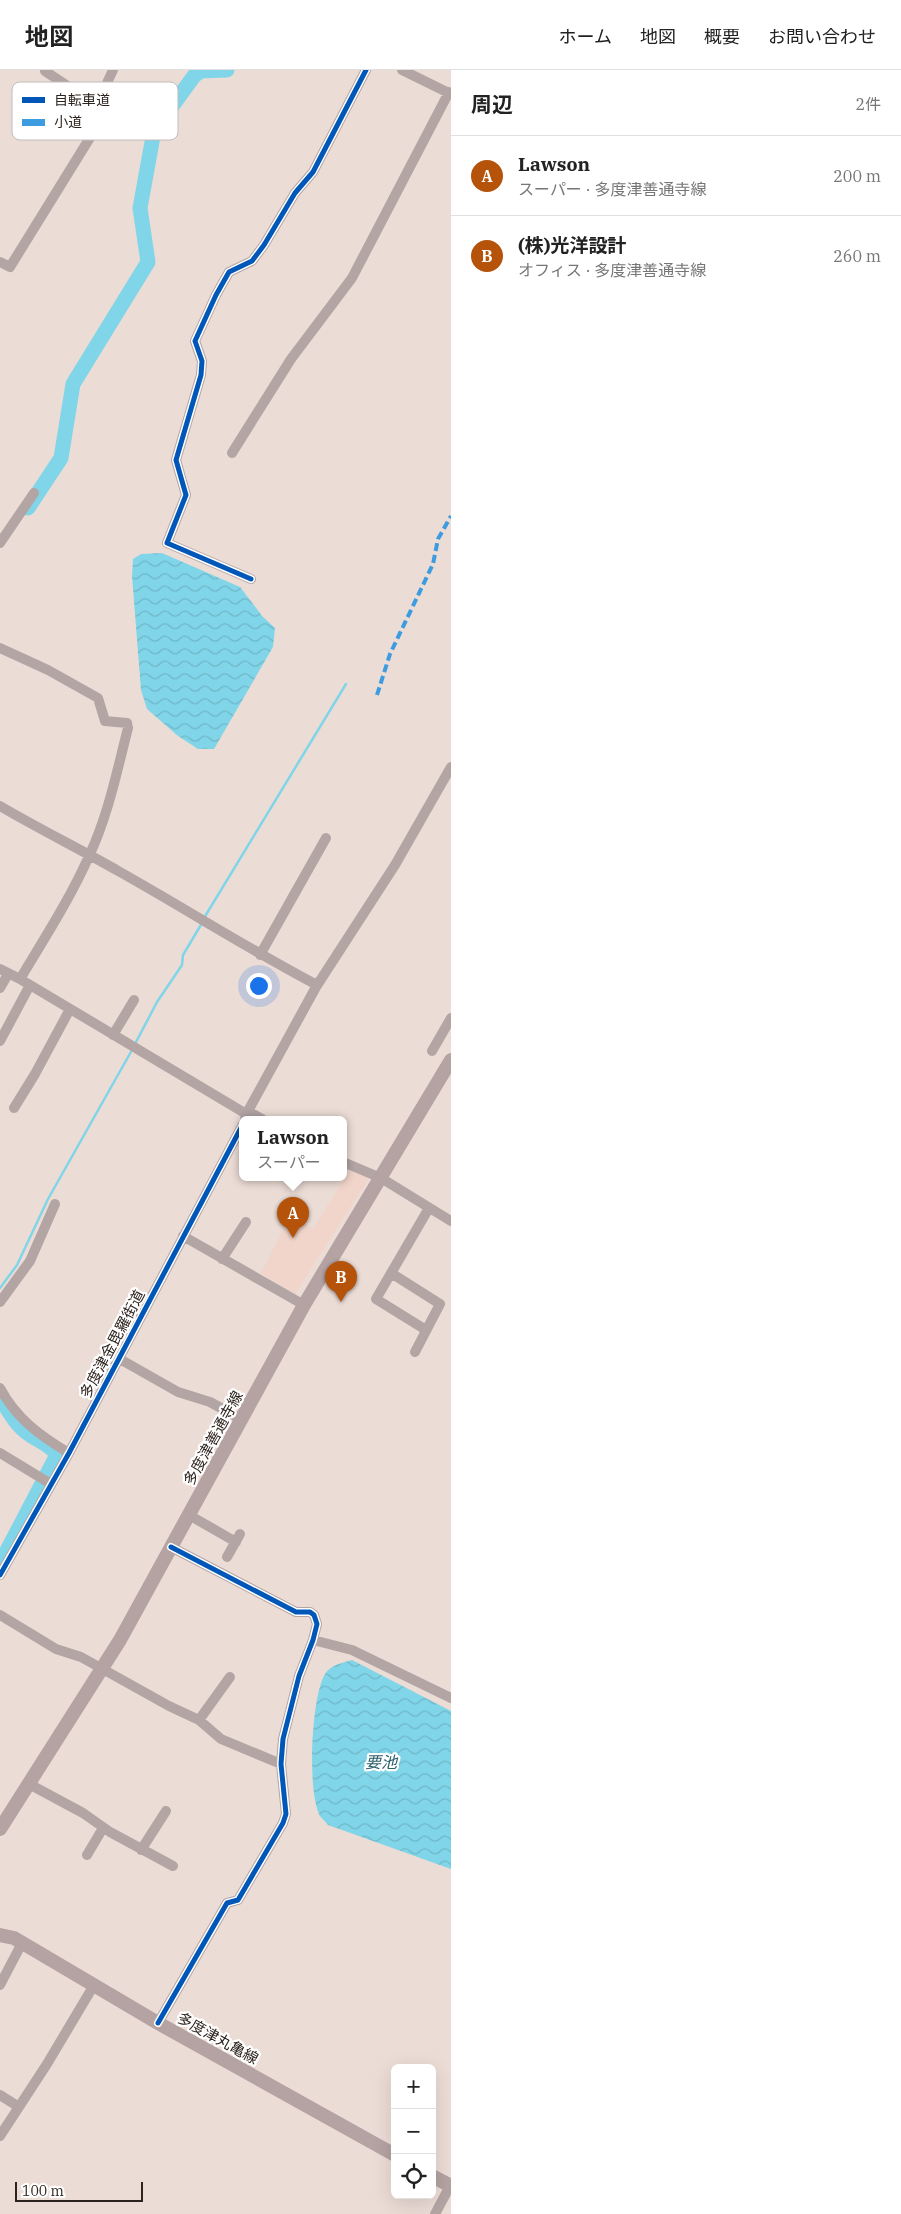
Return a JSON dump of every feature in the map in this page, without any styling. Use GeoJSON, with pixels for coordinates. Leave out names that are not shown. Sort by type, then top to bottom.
{"type":"FeatureCollection","features":[{"type":"Feature","properties":{"kind":"main road","name":"多度津善通寺線"},"geometry":{"type":"LineString","coordinates":[[0,1829],[102,1668],[189,1515],[304,1305],[451,1061]]}},
{"type":"Feature","properties":{"kind":"main road","name":"多度津丸亀線"},"geometry":{"type":"LineString","coordinates":[[0,1934],[14,1938],[158,2023],[393,2154]]}},
{"type":"Feature","properties":{"kind":"main road"},"geometry":{"type":"LineString","coordinates":[[436,2178],[451,2185]]}},
{"type":"Feature","properties":{"kind":"street"},"geometry":{"type":"LineString","coordinates":[[107,82],[113,70]]}},
{"type":"Feature","properties":{"kind":"street"},"geometry":{"type":"LineString","coordinates":[[251,579],[167,543],[186,495],[176,460],[201,375],[202,361],[196,341],[216,295],[229,272],[252,261],[264,245],[294,193],[313,172],[366,70]]}},
{"type":"Feature","properties":{"kind":"street"},"geometry":{"type":"LineString","coordinates":[[232,453],[291,359],[352,278],[450,93],[402,70]]}},
{"type":"Feature","properties":{"kind":"street"},"geometry":{"type":"LineString","coordinates":[[45,71],[65,82]]}},
{"type":"Feature","properties":{"kind":"street"},"geometry":{"type":"LineString","coordinates":[[0,262],[10,267],[89,140]]}},
{"type":"Feature","properties":{"kind":"street"},"geometry":{"type":"LineString","coordinates":[[0,544],[34,493]]}},
{"type":"Feature","properties":{"kind":"street"},"geometry":{"type":"LineString","coordinates":[[0,648],[48,670],[98,698],[105,721],[127,723],[128,728],[108,806],[90,856],[60,913],[20,979]]}},
{"type":"Feature","properties":{"kind":"street","name":"多度津金毘羅街道"},"geometry":{"type":"LineString","coordinates":[[247,1116],[318,985],[394,865],[451,767]]}},
{"type":"Feature","properties":{"kind":"street"},"geometry":{"type":"LineString","coordinates":[[0,806],[260,955],[318,985]]}},
{"type":"Feature","properties":{"kind":"street"},"geometry":{"type":"LineString","coordinates":[[260,955],[326,838]]}},
{"type":"Feature","properties":{"kind":"street"},"geometry":{"type":"LineString","coordinates":[[0,988],[4,972],[20,979],[244,1116]]}},
{"type":"Feature","properties":{"kind":"street"},"geometry":{"type":"LineString","coordinates":[[0,1041],[12,1028],[30,985]]}},
{"type":"Feature","properties":{"kind":"street"},"geometry":{"type":"LineString","coordinates":[[113,1035],[134,1000]]}},
{"type":"Feature","properties":{"kind":"street"},"geometry":{"type":"LineString","coordinates":[[14,1108],[35,1074],[70,1009]]}},
{"type":"Feature","properties":{"kind":"street"},"geometry":{"type":"LineString","coordinates":[[432,1051],[451,1018]]}},
{"type":"Feature","properties":{"kind":"street","name":"多度津金毘羅街道"},"geometry":{"type":"LineString","coordinates":[[0,1576],[69,1453],[239,1130]]}},
{"type":"Feature","properties":{"kind":"street"},"geometry":{"type":"LineString","coordinates":[[347,1164],[381,1178],[451,1221]]}},
{"type":"Feature","properties":{"kind":"street"},"geometry":{"type":"LineString","coordinates":[[0,1302],[30,1261],[55,1204]]}},
{"type":"Feature","properties":{"kind":"street"},"geometry":{"type":"LineString","coordinates":[[426,1330],[376,1299],[430,1208]]}},
{"type":"Feature","properties":{"kind":"street"},"geometry":{"type":"LineString","coordinates":[[222,1259],[246,1222]]}},
{"type":"Feature","properties":{"kind":"street"},"geometry":{"type":"LineString","coordinates":[[183,1236],[304,1305]]}},
{"type":"Feature","properties":{"kind":"street"},"geometry":{"type":"LineString","coordinates":[[391,1273],[440,1304],[415,1352]]}},
{"type":"Feature","properties":{"kind":"street"},"geometry":{"type":"LineString","coordinates":[[118,1358],[178,1392],[210,1402],[241,1419]]}},
{"type":"Feature","properties":{"kind":"street"},"geometry":{"type":"LineString","coordinates":[[0,1388],[26,1423],[43,1438],[69,1453]]}},
{"type":"Feature","properties":{"kind":"street"},"geometry":{"type":"LineString","coordinates":[[0,1453],[51,1484]]}},
{"type":"Feature","properties":{"kind":"street"},"geometry":{"type":"LineString","coordinates":[[189,1515],[238,1538],[227,1557]]}},
{"type":"Feature","properties":{"kind":"street"},"geometry":{"type":"LineString","coordinates":[[158,2023],[228,1903],[238,1900],[283,1824],[286,1814],[281,1764],[283,1739],[299,1676],[317,1624],[314,1615],[310,1612],[296,1612],[171,1547]]}},
{"type":"Feature","properties":{"kind":"street"},"geometry":{"type":"LineString","coordinates":[[0,1615],[56,1649],[81,1657],[169,1706],[199,1720],[221,1739],[281,1764]]}},
{"type":"Feature","properties":{"kind":"street"},"geometry":{"type":"LineString","coordinates":[[313,1640],[352,1650],[451,1698]]}},
{"type":"Feature","properties":{"kind":"street"},"geometry":{"type":"LineString","coordinates":[[199,1720],[219,1701],[230,1677]]}},
{"type":"Feature","properties":{"kind":"street"},"geometry":{"type":"LineString","coordinates":[[29,1784],[83,1814],[141,1850],[173,1866]]}},
{"type":"Feature","properties":{"kind":"street"},"geometry":{"type":"LineString","coordinates":[[141,1850],[166,1811]]}},
{"type":"Feature","properties":{"kind":"street"},"geometry":{"type":"LineString","coordinates":[[87,1855],[103,1828]]}},
{"type":"Feature","properties":{"kind":"street"},"geometry":{"type":"LineString","coordinates":[[0,1985],[22,1943]]}},
{"type":"Feature","properties":{"kind":"street"},"geometry":{"type":"LineString","coordinates":[[0,2136],[47,2064],[94,1985]]}},
{"type":"Feature","properties":{"kind":"street"},"geometry":{"type":"LineString","coordinates":[[0,2095],[19,2108]]}},
{"type":"Feature","properties":{"kind":"street"},"geometry":{"type":"LineString","coordinates":[[435,2214],[451,2185]]}},
{"type":"Feature","properties":{"kind":"shaded area"},"geometry":{"type":"Polygon","coordinates":[[[350,1169],[369,1178],[295,1294],[261,1273],[291,1215],[313,1229],[343,1181],[347,1181],[347,1174],[350,1169]]]}},
{"type":"Feature","properties":{"kind":"water"},"geometry":{"type":"Polygon","coordinates":[[[162,553],[240,587],[263,617],[275,628],[273,647],[214,749],[198,749],[178,736],[147,709],[141,690],[132,576],[133,559],[141,554],[162,553]]]}},
{"type":"Feature","properties":{"kind":"water","name":"要池"},"geometry":{"type":"Polygon","coordinates":[[[352,1660],[451,1711],[451,1869],[328,1825],[320,1816],[313,1787],[312,1767],[316,1703],[320,1686],[327,1671],[330,1668],[352,1660]]]}},
{"type":"Feature","properties":{"kind":"waterway"},"geometry":{"type":"LineString","coordinates":[[178,98],[194,76],[201,71],[227,70]]}},
{"type":"Feature","properties":{"kind":"waterway"},"geometry":{"type":"LineString","coordinates":[[28,508],[61,458],[73,384],[148,262],[140,208],[152,140]]}},
{"type":"Feature","properties":{"kind":"waterway"},"geometry":{"type":"LineString","coordinates":[[204,918],[346,684]]}},
{"type":"Feature","properties":{"kind":"waterway"},"geometry":{"type":"LineString","coordinates":[[135,1044],[157,1002],[182,965],[183,955],[202,923]]}},
{"type":"Feature","properties":{"kind":"waterway"},"geometry":{"type":"LineString","coordinates":[[0,1288],[17,1265],[48,1199],[132,1050]]}},
{"type":"Feature","properties":{"kind":"waterway"},"geometry":{"type":"LineString","coordinates":[[0,1397],[20,1427],[48,1446],[57,1455],[0,1564]]}},
{"type":"Feature","properties":{"kind":"marked path"},"geometry":{"type":"LineString","coordinates":[[377,695],[390,654],[433,564],[438,539],[451,516]]}},
{"type":"Feature","properties":{"kind":"cycle path"},"geometry":{"type":"LineString","coordinates":[[251,579],[167,543],[186,495],[176,460],[201,375],[202,361],[195,341],[229,272],[252,261],[264,245],[295,193],[313,172],[366,70]]}},
{"type":"Feature","properties":{"kind":"cycle path"},"geometry":{"type":"LineString","coordinates":[[0,1575],[69,1453],[239,1132]]}},
{"type":"Feature","properties":{"kind":"cycle path"},"geometry":{"type":"LineString","coordinates":[[158,2023],[227,1903],[238,1900],[283,1823],[286,1814],[281,1764],[283,1739],[299,1676],[317,1624],[314,1615],[310,1612],[296,1612],[171,1547]]}},
{"type":"Feature","properties":{"kind":"place","name":"Lawson"},"geometry":{"type":"Point","coordinates":[293,1238]}},
{"type":"Feature","properties":{"kind":"place","name":"(株)光洋設計"},"geometry":{"type":"Point","coordinates":[341,1302]}}]}
